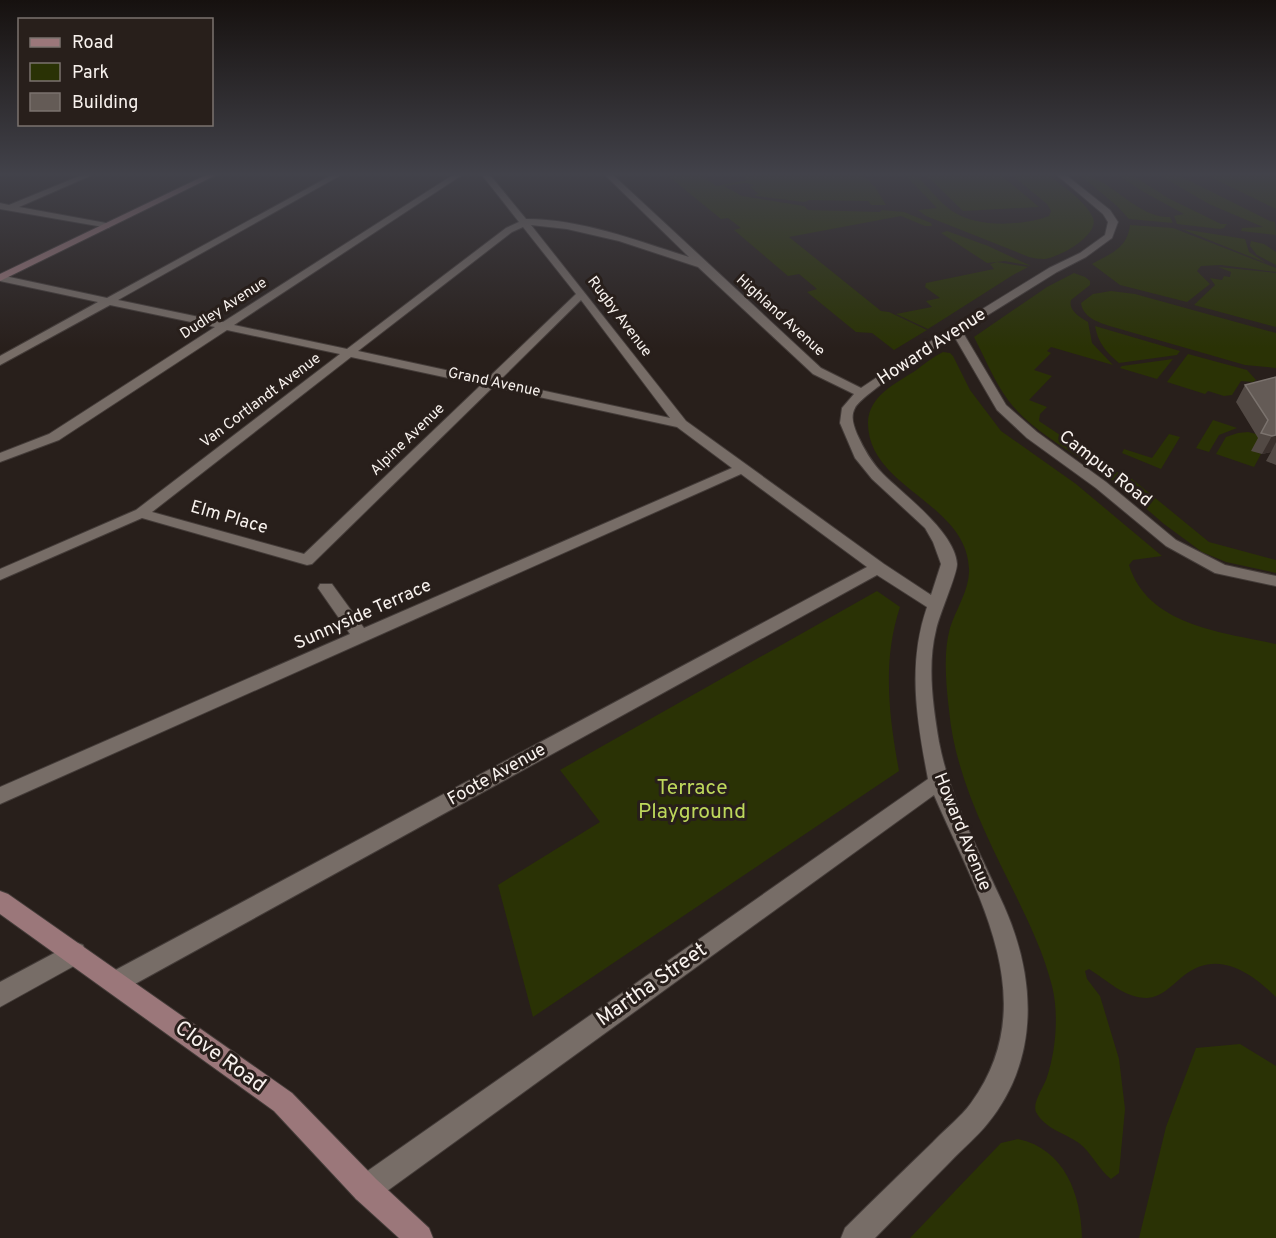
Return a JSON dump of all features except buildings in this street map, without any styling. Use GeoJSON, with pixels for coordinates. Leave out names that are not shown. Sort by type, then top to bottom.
{"type":"FeatureCollection","features":[{"type":"Feature","properties":{"kind":"main road"},"geometry":{"type":"LineString","coordinates":[[0,278],[92,233]]}},
{"type":"Feature","properties":{"kind":"main road","name":"Clove Road"},"geometry":{"type":"LineString","coordinates":[[0,902],[283,1102],[366,1189],[419,1238]]}},
{"type":"Feature","properties":{"kind":"street"},"geometry":{"type":"LineString","coordinates":[[0,361],[232,233]]}},
{"type":"Feature","properties":{"kind":"street","name":"Dudley Avenue"},"geometry":{"type":"LineString","coordinates":[[0,458],[54,437],[369,233]]}},
{"type":"Feature","properties":{"kind":"street","name":"Van Cortlandt Avenue"},"geometry":{"type":"LineString","coordinates":[[0,575],[141,513],[505,233]]}},
{"type":"Feature","properties":{"kind":"street","name":"Rugby Avenue"},"geometry":{"type":"LineString","coordinates":[[534,233],[681,424]]}},
{"type":"Feature","properties":{"kind":"street"},"geometry":{"type":"LineString","coordinates":[[597,233],[702,265]]}},
{"type":"Feature","properties":{"kind":"street","name":"Highland Avenue"},"geometry":{"type":"LineString","coordinates":[[669,233],[817,370],[862,393]]}},
{"type":"Feature","properties":{"kind":"street","name":"Howard Avenue"},"geometry":{"type":"LineString","coordinates":[[855,1238],[979,1114],[998,1084],[1011,1051],[1017,1018],[1016,985],[1008,948],[995,910],[938,782],[924,699],[923,659],[927,631],[949,564],[941,542],[930,525],[867,466],[846,423],[848,408],[862,393],[956,330],[1053,270],[1083,255],[1109,236],[1110,233]]}},
{"type":"Feature","properties":{"kind":"street","name":"Grand Avenue"},"geometry":{"type":"LineString","coordinates":[[0,278],[681,424],[878,568],[936,606]]}},
{"type":"Feature","properties":{"kind":"street","name":"Alpine Avenue"},"geometry":{"type":"LineString","coordinates":[[307,560],[582,294]]}},
{"type":"Feature","properties":{"kind":"street","name":"Campus Road"},"geometry":{"type":"LineString","coordinates":[[956,330],[992,394],[1013,420],[1101,485],[1171,543],[1221,569],[1276,581]]}},
{"type":"Feature","properties":{"kind":"street","name":"Sunnyside Terrace"},"geometry":{"type":"LineString","coordinates":[[0,796],[741,469]]}},
{"type":"Feature","properties":{"kind":"street","name":"Elm Place"},"geometry":{"type":"LineString","coordinates":[[141,513],[307,560]]}},
{"type":"Feature","properties":{"kind":"street","name":"Foote Avenue"},"geometry":{"type":"LineString","coordinates":[[116,982],[878,568]]}},
{"type":"Feature","properties":{"kind":"street"},"geometry":{"type":"LineString","coordinates":[[326,588],[361,637]]}},
{"type":"Feature","properties":{"kind":"street","name":"Martha Street"},"geometry":{"type":"LineString","coordinates":[[366,1189],[938,782]]}},
{"type":"Feature","properties":{"kind":"street"},"geometry":{"type":"LineString","coordinates":[[0,995],[75,953]]}},
{"type":"Feature","properties":{"kind":"green space"},"geometry":{"type":"Polygon","coordinates":[[[737,233],[812,233],[789,237],[881,311],[889,312],[927,330],[894,350],[872,333],[856,332],[807,292],[817,289],[799,274],[788,276],[737,233]]]}},
{"type":"Feature","properties":{"kind":"green space"},"geometry":{"type":"Polygon","coordinates":[[[941,233],[952,233],[988,246],[1031,266],[1005,261],[987,263],[941,233]]]}},
{"type":"Feature","properties":{"kind":"green space"},"geometry":{"type":"Polygon","coordinates":[[[968,233],[1089,233],[1076,245],[1058,255],[1041,259],[1029,257],[968,233]]]}},
{"type":"Feature","properties":{"kind":"green space"},"geometry":{"type":"Polygon","coordinates":[[[1128,233],[1185,233],[1276,268],[1276,272],[1221,265],[1201,266],[1197,271],[1210,284],[1187,302],[1120,285],[1092,264],[1122,245],[1128,233]]]}},
{"type":"Feature","properties":{"kind":"green space"},"geometry":{"type":"Polygon","coordinates":[[[1191,233],[1245,239],[1249,252],[1266,263],[1191,233]]]}},
{"type":"Feature","properties":{"kind":"green space"},"geometry":{"type":"Polygon","coordinates":[[[1251,241],[1264,244],[1276,252],[1276,265],[1257,255],[1250,246],[1251,241]]]}},
{"type":"Feature","properties":{"kind":"green space"},"geometry":{"type":"Polygon","coordinates":[[[997,262],[1028,267],[928,329],[896,314],[932,307],[926,301],[940,298],[925,287],[926,283],[994,269],[990,264],[997,262]]]}},
{"type":"Feature","properties":{"kind":"green space"},"geometry":{"type":"Polygon","coordinates":[[[1218,267],[1276,273],[1276,327],[1194,305],[1215,285],[1210,278],[1222,280],[1224,276],[1230,277],[1231,272],[1218,267]]]}},
{"type":"Feature","properties":{"kind":"green space"},"geometry":{"type":"Polygon","coordinates":[[[1074,273],[1085,277],[1090,281],[1090,285],[1071,300],[1071,307],[1088,322],[1092,343],[1113,365],[1051,347],[1047,351],[1051,353],[1034,370],[1052,376],[1029,400],[1047,407],[1040,414],[1039,421],[1093,457],[1085,462],[1024,418],[1008,400],[974,337],[1047,287],[1074,273]]]}},
{"type":"Feature","properties":{"kind":"green space"},"geometry":{"type":"Polygon","coordinates":[[[1111,291],[1135,294],[1276,333],[1276,368],[1245,365],[1113,327],[1085,313],[1081,303],[1093,294],[1111,291]]]}},
{"type":"Feature","properties":{"kind":"green space"},"geometry":{"type":"Polygon","coordinates":[[[1095,326],[1180,351],[1177,355],[1119,363],[1103,347],[1095,326]]]}},
{"type":"Feature","properties":{"kind":"green space"},"geometry":{"type":"Polygon","coordinates":[[[943,352],[953,356],[970,390],[1001,431],[1076,484],[1162,556],[1133,560],[1129,565],[1139,585],[1152,601],[1170,614],[1189,623],[1276,644],[1276,997],[1244,972],[1220,964],[1208,964],[1195,969],[1162,993],[1147,998],[1131,995],[1116,988],[1089,969],[1085,971],[1087,979],[1100,996],[1119,1059],[1125,1109],[1119,1173],[1111,1179],[1084,1147],[1074,1139],[1050,1127],[1040,1118],[1035,1108],[1047,1077],[1054,1043],[1056,1020],[1052,986],[1036,940],[974,806],[952,735],[946,679],[946,648],[950,628],[969,576],[964,546],[952,527],[936,510],[899,480],[883,463],[872,445],[868,422],[873,405],[878,398],[943,352]]]}},
{"type":"Feature","properties":{"kind":"green space"},"geometry":{"type":"Polygon","coordinates":[[[1188,354],[1247,370],[1256,380],[1241,381],[1232,395],[1224,396],[1208,391],[1205,394],[1167,382],[1188,354]]]}},
{"type":"Feature","properties":{"kind":"green space"},"geometry":{"type":"Polygon","coordinates":[[[1173,359],[1157,379],[1120,368],[1122,366],[1173,359]]]}},
{"type":"Feature","properties":{"kind":"green space"},"geometry":{"type":"Polygon","coordinates":[[[1213,420],[1237,428],[1219,435],[1209,452],[1196,448],[1213,420]]]}},
{"type":"Feature","properties":{"kind":"green space"},"geometry":{"type":"Polygon","coordinates":[[[1248,432],[1269,437],[1252,450],[1261,454],[1254,467],[1216,454],[1226,437],[1248,432]]]}},
{"type":"Feature","properties":{"kind":"green space"},"geometry":{"type":"Polygon","coordinates":[[[1169,434],[1180,437],[1161,469],[1122,453],[1124,449],[1152,458],[1169,434]]]}},
{"type":"Feature","properties":{"kind":"green space"},"geometry":{"type":"Polygon","coordinates":[[[1096,462],[1132,479],[1209,542],[1276,560],[1276,573],[1226,562],[1202,552],[1164,524],[1119,485],[1088,464],[1096,462]]]}},
{"type":"Feature","properties":{"kind":"green space","name":"Terrace Playground"},"geometry":{"type":"Polygon","coordinates":[[[877,591],[900,607],[894,627],[889,668],[892,730],[899,771],[533,1017],[498,885],[600,822],[560,770],[877,591]]]}},
{"type":"Feature","properties":{"kind":"green space"},"geometry":{"type":"Polygon","coordinates":[[[1240,1044],[1276,1066],[1276,1238],[1139,1238],[1166,1127],[1196,1048],[1240,1044]]]}},
{"type":"Feature","properties":{"kind":"green space"},"geometry":{"type":"Polygon","coordinates":[[[1018,1139],[1034,1144],[1059,1163],[1074,1190],[1082,1238],[910,1238],[1001,1143],[1018,1139]]]}}]}
